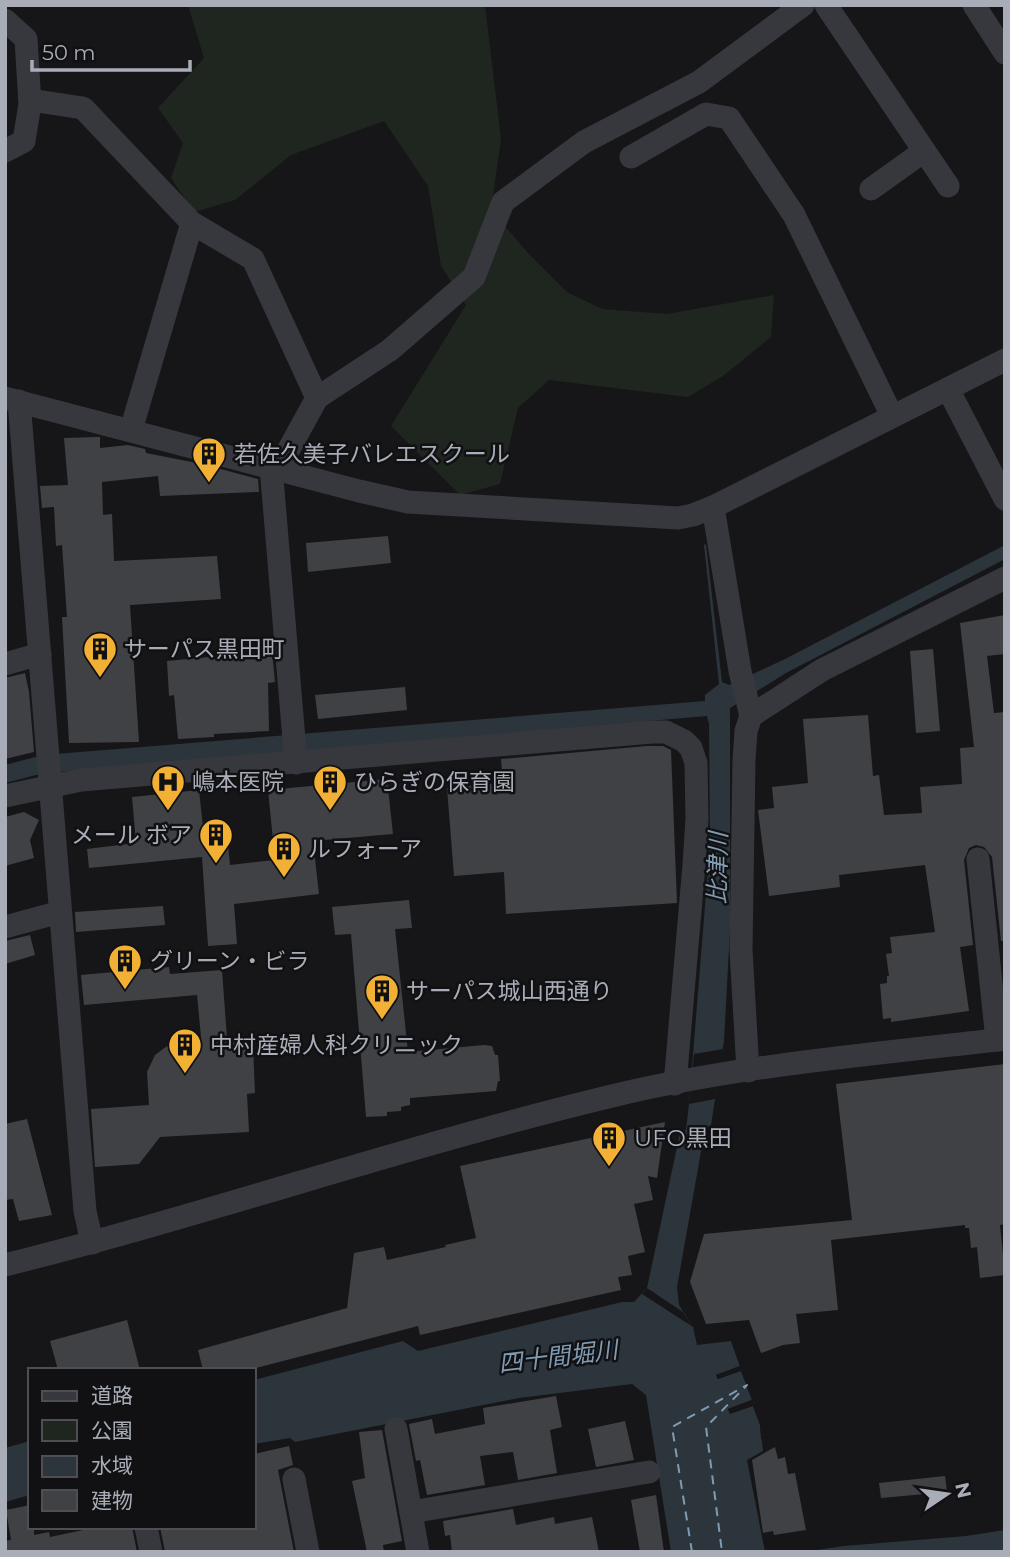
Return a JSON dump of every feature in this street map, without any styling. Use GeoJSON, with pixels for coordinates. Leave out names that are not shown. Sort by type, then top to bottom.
{"type":"FeatureCollection","features":[{"type":"Feature","properties":{"kind":"street"},"geometry":{"type":"LineString","coordinates":[[296,759],[275,468],[317,398],[390,350],[474,277],[503,202],[584,142],[699,82],[803,5]]}},
{"type":"Feature","properties":{"kind":"street"},"geometry":{"type":"LineString","coordinates":[[825,5],[948,186]]}},
{"type":"Feature","properties":{"kind":"street"},"geometry":{"type":"LineString","coordinates":[[974,5],[1005,53]]}},
{"type":"Feature","properties":{"kind":"street"},"geometry":{"type":"LineString","coordinates":[[5,20],[26,39],[30,100],[24,141],[5,151]]}},
{"type":"Feature","properties":{"kind":"street"},"geometry":{"type":"LineString","coordinates":[[30,100],[83,108],[192,223],[253,259],[317,398]]}},
{"type":"Feature","properties":{"kind":"street"},"geometry":{"type":"LineString","coordinates":[[631,157],[706,114],[729,118],[794,215],[892,416]]}},
{"type":"Feature","properties":{"kind":"street"},"geometry":{"type":"LineString","coordinates":[[871,189],[924,151]]}},
{"type":"Feature","properties":{"kind":"street"},"geometry":{"type":"LineString","coordinates":[[131,430],[192,223]]}},
{"type":"Feature","properties":{"kind":"street"},"geometry":{"type":"LineString","coordinates":[[92,1243],[85,1211],[40,654],[12,399],[408,502],[678,518],[713,507],[1005,360]]}},
{"type":"Feature","properties":{"kind":"street"},"geometry":{"type":"LineString","coordinates":[[948,388],[1005,499]]}},
{"type":"Feature","properties":{"kind":"street"},"geometry":{"type":"LineString","coordinates":[[713,507],[749,710],[744,760],[736,1073]]}},
{"type":"Feature","properties":{"kind":"street"},"geometry":{"type":"LineString","coordinates":[[749,710],[1005,578]]}},
{"type":"Feature","properties":{"kind":"street"},"geometry":{"type":"LineString","coordinates":[[5,664],[40,654]]}},
{"type":"Feature","properties":{"kind":"street"},"geometry":{"type":"LineString","coordinates":[[5,796],[49,772],[81,780],[296,759],[666,732],[684,741],[691,748],[696,763],[697,819],[681,1083]]}},
{"type":"Feature","properties":{"kind":"street"},"geometry":{"type":"LineString","coordinates":[[5,1265],[92,1243],[483,1129],[615,1096],[736,1073],[843,1057],[1001,1040],[978,859]]}},
{"type":"Feature","properties":{"kind":"street"},"geometry":{"type":"LineString","coordinates":[[5,927],[60,912]]}},
{"type":"Feature","properties":{"kind":"street"},"geometry":{"type":"LineString","coordinates":[[396,1429],[418,1552]]}},
{"type":"Feature","properties":{"kind":"street"},"geometry":{"type":"LineString","coordinates":[[411,1512],[649,1472]]}},
{"type":"Feature","properties":{"kind":"street"},"geometry":{"type":"LineString","coordinates":[[294,1479],[308,1552]]}},
{"type":"Feature","properties":{"kind":"street"},"geometry":{"type":"LineString","coordinates":[[146,1529],[151,1552]]}},
{"type":"Feature","properties":{"kind":"green space"},"geometry":{"type":"Polygon","coordinates":[[[188,5],[485,5],[501,139],[491,210],[527,252],[567,292],[602,309],[667,314],[774,295],[771,337],[723,376],[688,397],[549,380],[518,408],[500,484],[460,495],[391,426],[466,305],[441,266],[428,186],[384,121],[291,155],[235,200],[194,212],[171,178],[183,143],[158,108],[204,58],[188,5]]]}},
{"type":"Feature","properties":{"kind":"water"},"geometry":{"type":"Polygon","coordinates":[[[706,544],[722,682],[729,685],[785,659],[1005,545],[1005,559],[786,673],[730,708],[730,929],[724,1041],[711,1125],[705,1129],[677,1287],[679,1305],[693,1327],[697,1345],[731,1341],[740,1366],[716,1375],[718,1379],[741,1370],[752,1400],[728,1409],[730,1413],[753,1406],[760,1425],[763,1451],[747,1460],[765,1552],[671,1552],[646,1395],[632,1384],[519,1398],[295,1442],[290,1438],[256,1444],[256,1379],[403,1341],[418,1351],[622,1302],[634,1302],[647,1288],[680,1133],[686,1130],[689,1104],[710,844],[707,716],[67,771],[5,783],[5,765],[43,755],[705,701],[705,695],[719,684],[706,544]]]}},
{"type":"Feature","properties":{"kind":"water"},"geometry":{"type":"Polygon","coordinates":[[[28,1442],[28,1496],[5,1502],[5,1448],[28,1442]]]}},
{"type":"Feature","properties":{"kind":"water"},"geometry":{"type":"Polygon","coordinates":[[[1005,1530],[1005,1552],[803,1552],[966,1536],[1005,1530]]]}},
{"type":"Feature","properties":{"kind":"pier"},"geometry":{"type":"Polygon","coordinates":[[[723,1049],[715,1099],[689,1104],[694,1054],[723,1049]]]}},
{"type":"Feature","properties":{"kind":"pier"},"geometry":{"type":"Polygon","coordinates":[[[647,1288],[683,1312],[693,1327],[642,1294],[647,1288]]]}},
{"type":"Feature","properties":{"kind":"pier"},"geometry":{"type":"Polygon","coordinates":[[[731,1341],[735,1341],[763,1424],[765,1439],[761,1439],[760,1425],[753,1406],[730,1414],[728,1409],[752,1400],[741,1371],[718,1379],[716,1375],[740,1366],[731,1341]]]}},
{"type":"Feature","properties":{"kind":"building"},"geometry":{"type":"Polygon","coordinates":[[[100,437],[100,448],[128,445],[145,449],[146,453],[258,479],[259,492],[160,496],[158,476],[102,482],[103,515],[112,514],[114,561],[217,556],[221,599],[130,605],[139,742],[69,743],[62,617],[67,617],[62,545],[56,546],[54,507],[42,508],[40,486],[68,485],[64,438],[100,437]]]}},
{"type":"Feature","properties":{"kind":"building"},"geometry":{"type":"Polygon","coordinates":[[[388,536],[391,563],[308,572],[306,543],[388,536]]]}},
{"type":"Feature","properties":{"kind":"building"},"geometry":{"type":"Polygon","coordinates":[[[1005,615],[1005,654],[987,656],[994,713],[1005,712],[1005,941],[1001,941],[992,857],[984,847],[976,845],[969,848],[964,860],[973,945],[960,947],[969,1011],[891,1022],[891,1018],[883,1019],[880,984],[887,983],[889,976],[886,954],[892,953],[890,937],[935,932],[925,865],[839,875],[840,887],[769,896],[758,810],[774,808],[772,787],[808,783],[803,719],[868,715],[873,776],[879,775],[884,815],[922,813],[920,787],[962,784],[960,748],[974,747],[960,623],[1005,615]]]}},
{"type":"Feature","properties":{"kind":"building"},"geometry":{"type":"Polygon","coordinates":[[[933,649],[940,731],[916,733],[910,651],[933,649]]]}},
{"type":"Feature","properties":{"kind":"building"},"geometry":{"type":"Polygon","coordinates":[[[272,651],[275,682],[268,683],[269,731],[178,739],[174,695],[169,696],[167,661],[272,651]]]}},
{"type":"Feature","properties":{"kind":"building"},"geometry":{"type":"Polygon","coordinates":[[[25,673],[34,752],[5,759],[5,678],[25,673]]]}},
{"type":"Feature","properties":{"kind":"building"},"geometry":{"type":"Polygon","coordinates":[[[405,687],[407,710],[318,719],[315,695],[405,687]]]}},
{"type":"Feature","properties":{"kind":"building"},"geometry":{"type":"Polygon","coordinates":[[[663,746],[671,750],[677,903],[506,914],[504,872],[454,876],[447,788],[503,783],[501,759],[663,746]]]}},
{"type":"Feature","properties":{"kind":"building"},"geometry":{"type":"Polygon","coordinates":[[[387,779],[393,834],[313,841],[319,894],[234,904],[237,944],[208,946],[202,857],[89,868],[87,849],[136,843],[132,797],[199,790],[205,846],[228,844],[230,865],[275,860],[268,790],[387,779]]]}},
{"type":"Feature","properties":{"kind":"building"},"geometry":{"type":"Polygon","coordinates":[[[24,812],[39,820],[30,840],[34,858],[5,866],[5,817],[24,812]]]}},
{"type":"Feature","properties":{"kind":"building","name":"サーパス城山西通り"},"geometry":{"type":"Polygon","coordinates":[[[409,900],[412,928],[395,929],[408,1052],[492,1046],[495,1055],[498,1055],[500,1081],[496,1091],[410,1098],[410,1105],[401,1107],[401,1111],[387,1112],[387,1116],[366,1117],[351,934],[335,935],[332,907],[409,900]]]}},
{"type":"Feature","properties":{"kind":"building"},"geometry":{"type":"Polygon","coordinates":[[[163,906],[165,925],[76,932],[75,912],[163,906]]]}},
{"type":"Feature","properties":{"kind":"building"},"geometry":{"type":"Polygon","coordinates":[[[30,935],[35,955],[5,964],[5,941],[30,935]]]}},
{"type":"Feature","properties":{"kind":"building"},"geometry":{"type":"Polygon","coordinates":[[[169,967],[170,974],[222,970],[227,1038],[249,1036],[253,1047],[255,1093],[247,1094],[249,1132],[160,1137],[139,1164],[95,1167],[91,1109],[149,1105],[147,1072],[155,1055],[167,1046],[175,1044],[202,1047],[197,995],[84,1005],[81,975],[169,967]]]}},
{"type":"Feature","properties":{"kind":"building"},"geometry":{"type":"Polygon","coordinates":[[[1005,1064],[1005,1224],[1000,1225],[1005,1275],[980,1278],[977,1247],[971,1248],[969,1228],[965,1228],[965,1225],[831,1240],[838,1310],[796,1314],[800,1343],[783,1345],[761,1353],[749,1320],[706,1324],[690,1282],[704,1234],[852,1220],[836,1084],[1005,1064]]]}},
{"type":"Feature","properties":{"kind":"building"},"geometry":{"type":"Polygon","coordinates":[[[27,1119],[52,1215],[19,1221],[13,1199],[5,1200],[5,1124],[27,1119]]]}},
{"type":"Feature","properties":{"kind":"building"},"geometry":{"type":"Polygon","coordinates":[[[665,1122],[657,1178],[648,1176],[653,1200],[634,1204],[645,1252],[628,1256],[632,1275],[618,1277],[621,1290],[420,1335],[418,1326],[256,1368],[202,1368],[198,1350],[347,1308],[354,1253],[384,1247],[387,1260],[476,1238],[460,1166],[665,1122]]]}},
{"type":"Feature","properties":{"kind":"building"},"geometry":{"type":"Polygon","coordinates":[[[127,1320],[139,1368],[57,1368],[50,1341],[127,1320]]]}},
{"type":"Feature","properties":{"kind":"building"},"geometry":{"type":"Polygon","coordinates":[[[556,1396],[562,1427],[550,1430],[557,1473],[518,1480],[513,1452],[480,1456],[485,1485],[427,1495],[420,1460],[416,1461],[409,1424],[432,1419],[435,1434],[485,1424],[483,1408],[556,1396]]]}},
{"type":"Feature","properties":{"kind":"building"},"geometry":{"type":"Polygon","coordinates":[[[625,1421],[634,1460],[596,1467],[588,1429],[625,1421]]]}},
{"type":"Feature","properties":{"kind":"building"},"geometry":{"type":"Polygon","coordinates":[[[382,1430],[402,1541],[383,1545],[384,1552],[367,1552],[352,1481],[365,1478],[359,1432],[382,1430]]]}},
{"type":"Feature","properties":{"kind":"building"},"geometry":{"type":"Polygon","coordinates":[[[289,1446],[293,1465],[278,1470],[294,1552],[165,1552],[160,1529],[256,1529],[256,1454],[289,1446]]]}},
{"type":"Feature","properties":{"kind":"building"},"geometry":{"type":"Polygon","coordinates":[[[775,1447],[778,1459],[785,1457],[788,1474],[795,1473],[806,1530],[774,1535],[773,1531],[763,1533],[752,1460],[775,1447]]]}},
{"type":"Feature","properties":{"kind":"building"},"geometry":{"type":"Polygon","coordinates":[[[945,1476],[947,1492],[881,1498],[879,1483],[945,1476]]]}},
{"type":"Feature","properties":{"kind":"building"},"geometry":{"type":"Polygon","coordinates":[[[656,1495],[664,1552],[640,1552],[631,1500],[656,1495]]]}},
{"type":"Feature","properties":{"kind":"building"},"geometry":{"type":"Polygon","coordinates":[[[28,1505],[28,1529],[34,1529],[34,1535],[49,1532],[50,1537],[88,1529],[132,1529],[137,1552],[5,1552],[5,1541],[11,1540],[6,1510],[28,1505]]]}},
{"type":"Feature","properties":{"kind":"building"},"geometry":{"type":"Polygon","coordinates":[[[513,1509],[516,1525],[554,1517],[555,1524],[592,1517],[599,1552],[452,1552],[450,1535],[445,1536],[443,1521],[513,1509]]]}},
{"type":"Feature","properties":{"kind":"ferry route"},"geometry":{"type":"LineString","coordinates":[[692,1552],[672,1427],[747,1385],[706,1427],[722,1552]]}},
{"type":"Feature","properties":{"kind":"place","name":"若佐久美子バレエスクール"},"geometry":{"type":"Point","coordinates":[209,484]}},
{"type":"Feature","properties":{"kind":"place","name":"サーパス黒田町"},"geometry":{"type":"Point","coordinates":[100,679]}},
{"type":"Feature","properties":{"kind":"place","name":"嶋本医院"},"geometry":{"type":"Point","coordinates":[168,812]}},
{"type":"Feature","properties":{"kind":"place","name":"ひらぎの保育園"},"geometry":{"type":"Point","coordinates":[330,812]}},
{"type":"Feature","properties":{"kind":"place","name":"メール ボア"},"geometry":{"type":"Point","coordinates":[216,865]}},
{"type":"Feature","properties":{"kind":"place","name":"ルフォーア"},"geometry":{"type":"Point","coordinates":[284,879]}},
{"type":"Feature","properties":{"kind":"place","name":"グリーン・ビラ"},"geometry":{"type":"Point","coordinates":[125,991]}},
{"type":"Feature","properties":{"kind":"place","name":"サーパス城山西通り"},"geometry":{"type":"Point","coordinates":[382,1021]}},
{"type":"Feature","properties":{"kind":"place","name":"中村産婦人科クリニック"},"geometry":{"type":"Point","coordinates":[185,1075]}},
{"type":"Feature","properties":{"kind":"place","name":"UFO黒田"},"geometry":{"type":"Point","coordinates":[609,1168]}},
{"type":"Feature","properties":{"kind":"water label","name":"比津川"},"geometry":{"type":"Point","coordinates":[718,868]}},
{"type":"Feature","properties":{"kind":"water label","name":"四十間堀川"},"geometry":{"type":"Point","coordinates":[558,1357]}}]}
